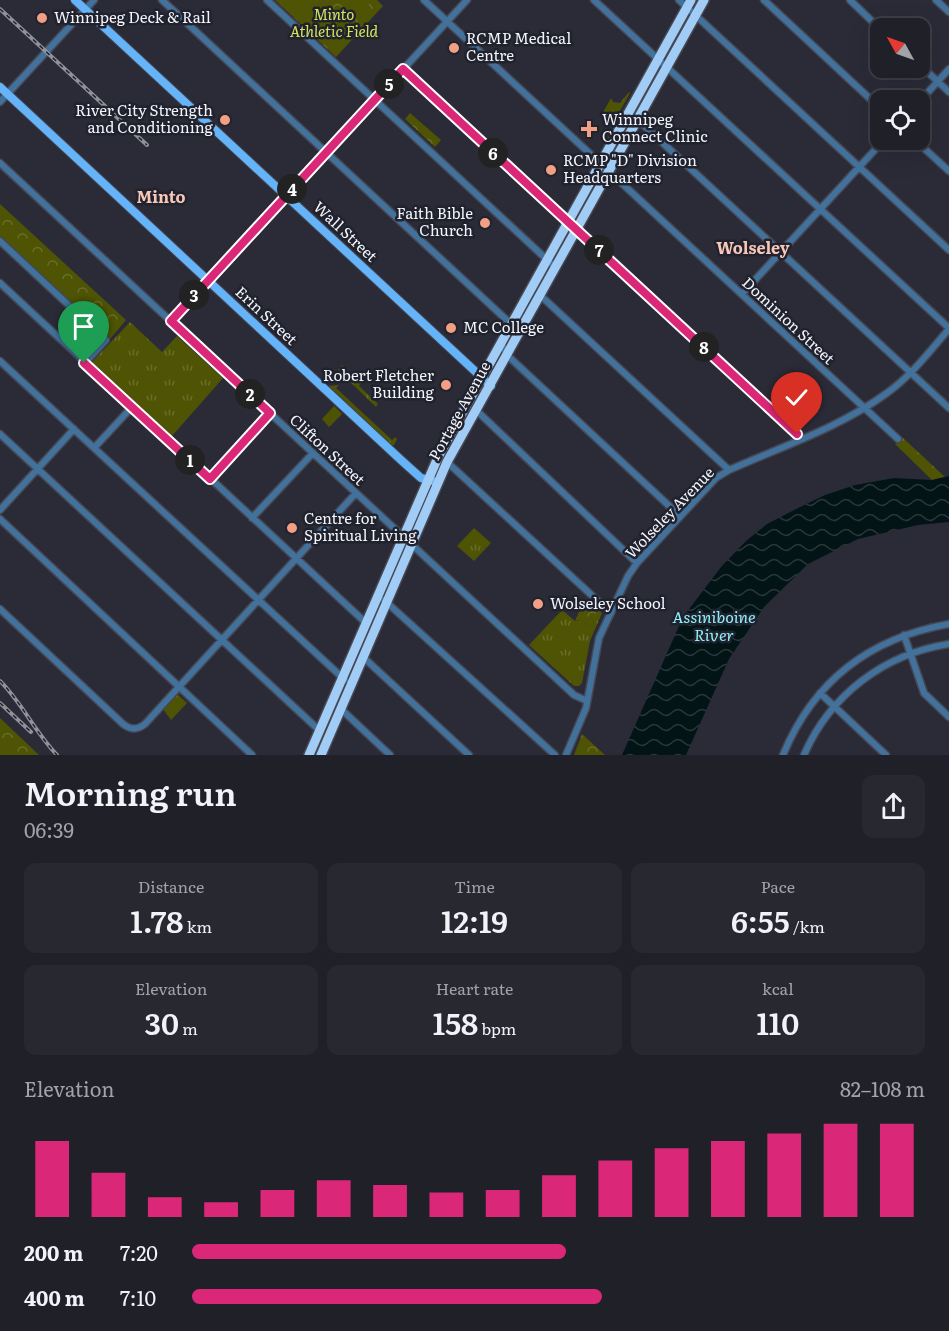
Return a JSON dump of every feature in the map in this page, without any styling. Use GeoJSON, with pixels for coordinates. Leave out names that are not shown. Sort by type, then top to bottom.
{"type":"FeatureCollection","features":[{"type":"Feature","properties":{"kind":"highway","name":"Portage Avenue"},"geometry":{"type":"LineString","coordinates":[[321,755],[447,462],[704,0]]}},
{"type":"Feature","properties":{"kind":"highway","name":"Portage Avenue"},"geometry":{"type":"LineString","coordinates":[[309,755],[439,455],[689,4]]}},
{"type":"Feature","properties":{"kind":"main road","name":"Wall Street"},"geometry":{"type":"LineString","coordinates":[[75,0],[490,386]]}},
{"type":"Feature","properties":{"kind":"main road","name":"Erin Street"},"geometry":{"type":"LineString","coordinates":[[0,87],[401,460],[421,478],[428,481]]}},
{"type":"Feature","properties":{"kind":"main road"},"geometry":{"type":"LineString","coordinates":[[428,481],[439,481]]}},
{"type":"Feature","properties":{"kind":"street"},"geometry":{"type":"LineString","coordinates":[[0,102],[94,0]]}},
{"type":"Feature","properties":{"kind":"street"},"geometry":{"type":"LineString","coordinates":[[162,0],[511,324]]}},
{"type":"Feature","properties":{"kind":"street"},"geometry":{"type":"LineString","coordinates":[[267,0],[556,268]]}},
{"type":"Feature","properties":{"kind":"street","name":"Dominion Street"},"geometry":{"type":"LineString","coordinates":[[424,0],[898,439]]}},
{"type":"Feature","properties":{"kind":"street"},"geometry":{"type":"LineString","coordinates":[[171,321],[467,0]]}},
{"type":"Feature","properties":{"kind":"street"},"geometry":{"type":"LineString","coordinates":[[594,0],[949,329]]}},
{"type":"Feature","properties":{"kind":"street"},"geometry":{"type":"LineString","coordinates":[[679,0],[689,4],[696,15],[949,250]]}},
{"type":"Feature","properties":{"kind":"street"},"geometry":{"type":"LineString","coordinates":[[764,0],[870,99]]}},
{"type":"Feature","properties":{"kind":"street"},"geometry":{"type":"LineString","coordinates":[[850,0],[870,19]]}},
{"type":"Feature","properties":{"kind":"street"},"geometry":{"type":"LineString","coordinates":[[936,0],[949,12]]}},
{"type":"Feature","properties":{"kind":"street"},"geometry":{"type":"LineString","coordinates":[[403,69],[803,439]]}},
{"type":"Feature","properties":{"kind":"street"},"geometry":{"type":"LineString","coordinates":[[930,90],[949,69]]}},
{"type":"Feature","properties":{"kind":"street"},"geometry":{"type":"LineString","coordinates":[[930,74],[949,92]]}},
{"type":"Feature","properties":{"kind":"street"},"geometry":{"type":"LineString","coordinates":[[638,120],[949,408]]}},
{"type":"Feature","properties":{"kind":"street"},"geometry":{"type":"LineString","coordinates":[[742,294],[874,150]]}},
{"type":"Feature","properties":{"kind":"street"},"geometry":{"type":"LineString","coordinates":[[926,150],[949,171]]}},
{"type":"Feature","properties":{"kind":"street","name":"Clifton Street"},"geometry":{"type":"LineString","coordinates":[[0,163],[574,694],[587,701]]}},
{"type":"Feature","properties":{"kind":"street"},"geometry":{"type":"LineString","coordinates":[[0,241],[105,340],[84,363]]}},
{"type":"Feature","properties":{"kind":"street"},"geometry":{"type":"LineString","coordinates":[[0,283],[366,623]]}},
{"type":"Feature","properties":{"kind":"street"},"geometry":{"type":"LineString","coordinates":[[541,296],[729,470]]}},
{"type":"Feature","properties":{"kind":"street","name":"Wolseley Avenue"},"geometry":{"type":"LineString","coordinates":[[566,755],[587,701],[598,644],[628,576],[708,484],[729,470],[839,423],[888,393],[949,329]]}},
{"type":"Feature","properties":{"kind":"street"},"geometry":{"type":"LineString","coordinates":[[501,343],[508,356],[680,516]]}},
{"type":"Feature","properties":{"kind":"street"},"geometry":{"type":"LineString","coordinates":[[0,361],[351,685]]}},
{"type":"Feature","properties":{"kind":"street"},"geometry":{"type":"LineString","coordinates":[[94,448],[132,407]]}},
{"type":"Feature","properties":{"kind":"street"},"geometry":{"type":"LineString","coordinates":[[477,411],[638,563]]}},
{"type":"Feature","properties":{"kind":"street"},"geometry":{"type":"LineString","coordinates":[[210,479],[270,413]]}},
{"type":"Feature","properties":{"kind":"street"},"geometry":{"type":"LineString","coordinates":[[0,510],[74,429]]}},
{"type":"Feature","properties":{"kind":"street"},"geometry":{"type":"LineString","coordinates":[[0,434],[320,731]]}},
{"type":"Feature","properties":{"kind":"street"},"geometry":{"type":"LineString","coordinates":[[252,518],[313,453]]}},
{"type":"Feature","properties":{"kind":"street"},"geometry":{"type":"LineString","coordinates":[[447,462],[611,613]]}},
{"type":"Feature","properties":{"kind":"street"},"geometry":{"type":"LineString","coordinates":[[0,609],[126,726],[135,729],[145,724],[356,493]]}},
{"type":"Feature","properties":{"kind":"street"},"geometry":{"type":"LineString","coordinates":[[0,519],[252,755]]}},
{"type":"Feature","properties":{"kind":"street"},"geometry":{"type":"LineString","coordinates":[[378,596],[555,755]]}},
{"type":"Feature","properties":{"kind":"street"},"geometry":{"type":"LineString","coordinates":[[784,754],[799,721],[820,693],[865,653],[904,635],[925,628],[949,624]]}},
{"type":"Feature","properties":{"kind":"street"},"geometry":{"type":"LineString","coordinates":[[904,635],[924,693],[949,717]]}},
{"type":"Feature","properties":{"kind":"street"},"geometry":{"type":"LineString","coordinates":[[804,755],[821,722],[833,706],[854,686],[869,675],[910,653],[949,644]]}},
{"type":"Feature","properties":{"kind":"street"},"geometry":{"type":"LineString","coordinates":[[363,657],[469,755]]}},
{"type":"Feature","properties":{"kind":"street"},"geometry":{"type":"LineString","coordinates":[[820,693],[886,755]]}},
{"type":"Feature","properties":{"kind":"street"},"geometry":{"type":"LineString","coordinates":[[341,709],[390,755]]}},
{"type":"Feature","properties":{"kind":"green space","name":"Minto Athletic Field"},"geometry":{"type":"Polygon","coordinates":[[[275,0],[377,0],[383,6],[336,57],[275,0]]]}},
{"type":"Feature","properties":{"kind":"green space"},"geometry":{"type":"Polygon","coordinates":[[[276,0],[328,0],[304,26],[276,0]]]}},
{"type":"Feature","properties":{"kind":"green space"},"geometry":{"type":"Polygon","coordinates":[[[353,0],[364,0],[370,6],[360,15],[352,10],[353,0]]]}},
{"type":"Feature","properties":{"kind":"green space"},"geometry":{"type":"Polygon","coordinates":[[[629,92],[611,127],[601,116],[611,98],[613,102],[620,103],[629,92]]]}},
{"type":"Feature","properties":{"kind":"green space"},"geometry":{"type":"Polygon","coordinates":[[[410,113],[441,140],[435,147],[405,119],[410,113]]]}},
{"type":"Feature","properties":{"kind":"green space"},"geometry":{"type":"Polygon","coordinates":[[[0,204],[126,320],[110,339],[0,238],[0,204]]]}},
{"type":"Feature","properties":{"kind":"green space"},"geometry":{"type":"Polygon","coordinates":[[[130,322],[162,352],[177,336],[223,378],[172,436],[92,362],[130,322]]]}},
{"type":"Feature","properties":{"kind":"green space"},"geometry":{"type":"Polygon","coordinates":[[[342,365],[378,404],[376,407],[338,370],[342,365]]]}},
{"type":"Feature","properties":{"kind":"green space"},"geometry":{"type":"Polygon","coordinates":[[[339,385],[336,388],[392,440],[395,437],[397,439],[394,445],[391,445],[329,386],[339,385]]]}},
{"type":"Feature","properties":{"kind":"green space"},"geometry":{"type":"Polygon","coordinates":[[[334,406],[342,414],[329,427],[322,419],[334,406]]]}},
{"type":"Feature","properties":{"kind":"green space"},"geometry":{"type":"Polygon","coordinates":[[[902,437],[945,477],[932,480],[895,444],[902,437]]]}},
{"type":"Feature","properties":{"kind":"green space"},"geometry":{"type":"Polygon","coordinates":[[[474,528],[491,543],[474,561],[457,546],[474,528]]]}},
{"type":"Feature","properties":{"kind":"green space"},"geometry":{"type":"Polygon","coordinates":[[[585,598],[598,609],[593,619],[594,625],[591,627],[581,620],[575,621],[585,598]]]}},
{"type":"Feature","properties":{"kind":"green space"},"geometry":{"type":"Polygon","coordinates":[[[598,609],[602,613],[590,641],[582,683],[574,686],[529,645],[562,610],[575,621],[581,620],[591,627],[594,624],[592,619],[598,609]]]}},
{"type":"Feature","properties":{"kind":"green space"},"geometry":{"type":"Polygon","coordinates":[[[177,694],[187,703],[171,720],[163,709],[177,694]]]}},
{"type":"Feature","properties":{"kind":"green space"},"geometry":{"type":"Polygon","coordinates":[[[0,718],[39,755],[0,755],[0,718]]]}},
{"type":"Feature","properties":{"kind":"green space"},"geometry":{"type":"Polygon","coordinates":[[[582,734],[605,755],[574,755],[582,734]]]}},
{"type":"Feature","properties":{"kind":"water","name":"Assiniboine River"},"geometry":{"type":"Polygon","coordinates":[[[949,476],[949,522],[918,525],[858,539],[808,564],[764,607],[729,659],[686,755],[622,755],[683,617],[721,567],[746,541],[767,524],[796,509],[825,495],[855,485],[894,478],[932,480],[949,476]]]}},
{"type":"Feature","properties":{"kind":"railway"},"geometry":{"type":"LineString","coordinates":[[0,9],[147,145]]}},
{"type":"Feature","properties":{"kind":"railway"},"geometry":{"type":"LineString","coordinates":[[0,681],[57,755]]}},
{"type":"Feature","properties":{"kind":"railway"},"geometry":{"type":"LineString","coordinates":[[0,703],[31,732]]}},
{"type":"Feature","properties":{"kind":"place","name":"Winnipeg Deck & Rail"},"geometry":{"type":"Point","coordinates":[42,18]}},
{"type":"Feature","properties":{"kind":"place","name":"RCMP Medical Centre"},"geometry":{"type":"Point","coordinates":[454,48]}},
{"type":"Feature","properties":{"kind":"place","name":"River City Strength and Conditioning"},"geometry":{"type":"Point","coordinates":[225,120]}},
{"type":"Feature","properties":{"kind":"place","name":"Winnipeg Connect Clinic"},"geometry":{"type":"Point","coordinates":[589,129]}},
{"type":"Feature","properties":{"kind":"place","name":"RCMP \"D\" Division Headquarters"},"geometry":{"type":"Point","coordinates":[551,170]}},
{"type":"Feature","properties":{"kind":"place","name":"Faith Bible Church"},"geometry":{"type":"Point","coordinates":[485,223]}},
{"type":"Feature","properties":{"kind":"place","name":"MC College"},"geometry":{"type":"Point","coordinates":[451,328]}},
{"type":"Feature","properties":{"kind":"place","name":"Robert Fletcher Building"},"geometry":{"type":"Point","coordinates":[446,385]}},
{"type":"Feature","properties":{"kind":"place","name":"Centre for Spiritual Living"},"geometry":{"type":"Point","coordinates":[292,528]}},
{"type":"Feature","properties":{"kind":"place","name":"Wolseley School"},"geometry":{"type":"Point","coordinates":[538,604]}},
{"type":"Feature","properties":{"kind":"district","name":"Minto"},"geometry":{"type":"Point","coordinates":[161,197]}},
{"type":"Feature","properties":{"kind":"district","name":"Wolseley"},"geometry":{"type":"Point","coordinates":[753,248]}},
{"type":"Feature","properties":{"kind":"route"},"geometry":{"type":"LineString","coordinates":[[84,363],[210,479],[270,413],[171,321],[403,69],[797,434]]}}]}
